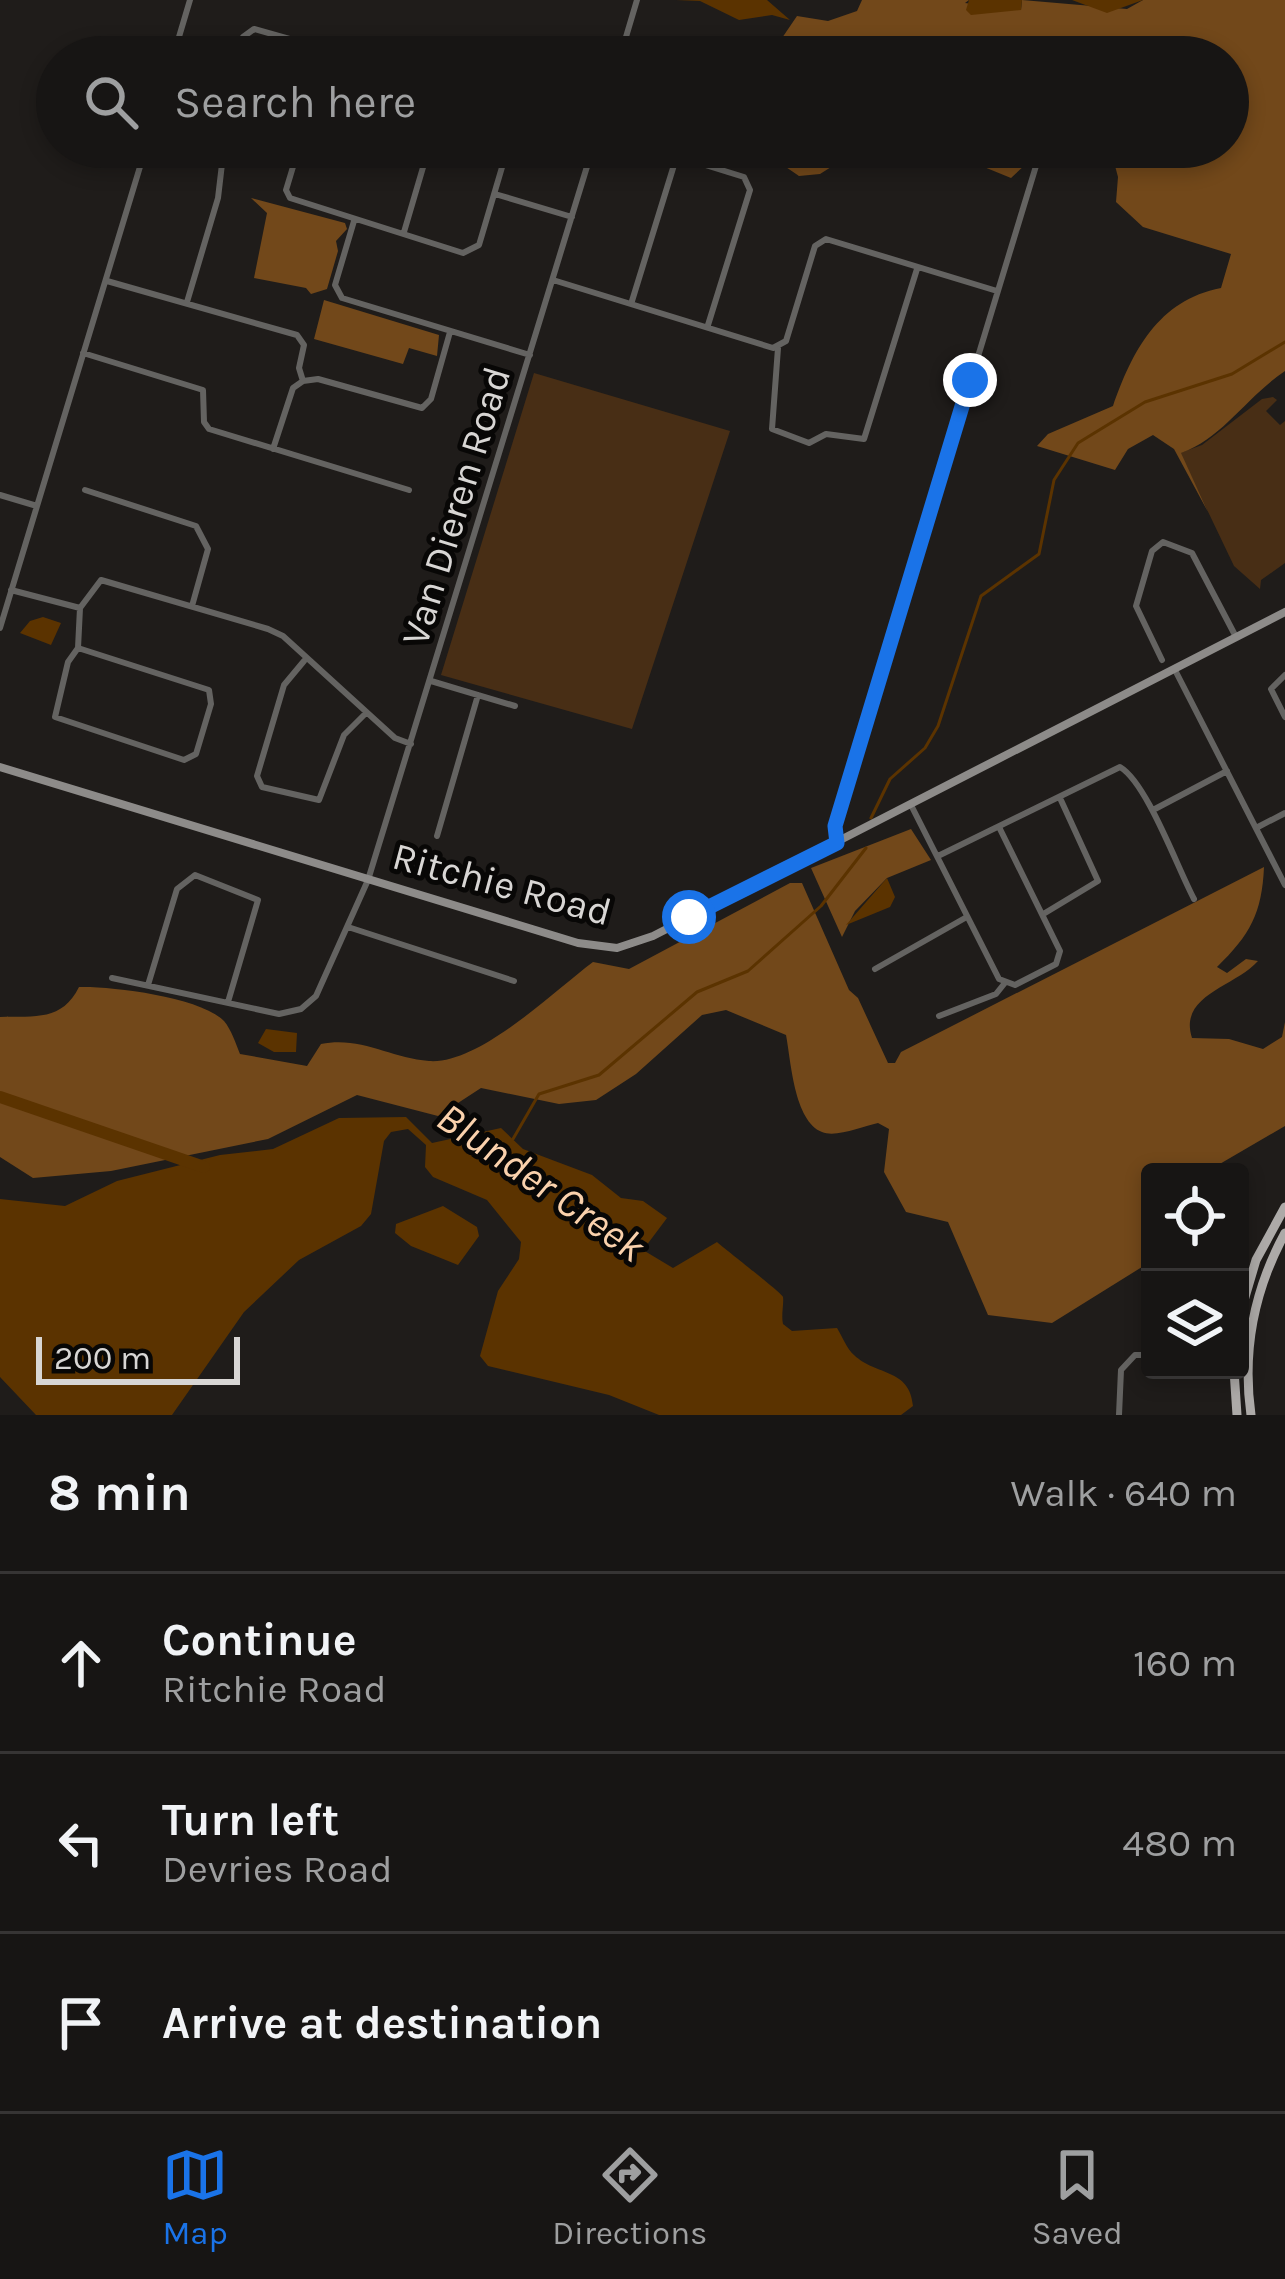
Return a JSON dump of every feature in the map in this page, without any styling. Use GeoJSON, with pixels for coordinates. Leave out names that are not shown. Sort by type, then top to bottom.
{"type":"FeatureCollection","features":[{"type":"Feature","properties":{"kind":"main road"},"geometry":{"type":"LineString","coordinates":[[1249,1284],[1256,1260],[1285,1207]]}},
{"type":"Feature","properties":{"kind":"main road"},"geometry":{"type":"LineString","coordinates":[[1251,1415],[1251,1328],[1262,1283],[1285,1233]]}},
{"type":"Feature","properties":{"kind":"main road"},"geometry":{"type":"LineString","coordinates":[[1235,1379],[1237,1415]]}},
{"type":"Feature","properties":{"kind":"street"},"geometry":{"type":"LineString","coordinates":[[179,36],[190,0]]}},
{"type":"Feature","properties":{"kind":"street"},"geometry":{"type":"LineString","coordinates":[[626,36],[637,0]]}},
{"type":"Feature","properties":{"kind":"street"},"geometry":{"type":"LineString","coordinates":[[245,36],[254,29],[272,36]]}},
{"type":"Feature","properties":{"kind":"street"},"geometry":{"type":"LineString","coordinates":[[0,628],[140,168]]}},
{"type":"Feature","properties":{"kind":"street"},"geometry":{"type":"LineString","coordinates":[[187,302],[218,198],[222,168]]}},
{"type":"Feature","properties":{"kind":"street"},"geometry":{"type":"LineString","coordinates":[[294,168],[287,194],[463,254],[476,250],[502,168]]}},
{"type":"Feature","properties":{"kind":"street"},"geometry":{"type":"LineString","coordinates":[[404,232],[422,168]]}},
{"type":"Feature","properties":{"kind":"street","name":"Van Dieren Road"},"geometry":{"type":"LineString","coordinates":[[228,1002],[279,1013],[301,1009],[316,996],[348,927],[411,745],[587,168]]}},
{"type":"Feature","properties":{"kind":"street"},"geometry":{"type":"LineString","coordinates":[[632,301],[673,168]]}},
{"type":"Feature","properties":{"kind":"street"},"geometry":{"type":"LineString","coordinates":[[708,325],[749,190],[744,177],[715,168]]}},
{"type":"Feature","properties":{"kind":"street"},"geometry":{"type":"LineString","coordinates":[[837,843],[835,826],[1035,168]]}},
{"type":"Feature","properties":{"kind":"street"},"geometry":{"type":"LineString","coordinates":[[495,194],[572,217]]}},
{"type":"Feature","properties":{"kind":"street"},"geometry":{"type":"LineString","coordinates":[[355,220],[335,285],[338,294],[530,356]]}},
{"type":"Feature","properties":{"kind":"street"},"geometry":{"type":"LineString","coordinates":[[917,269],[864,439],[826,434],[809,443],[772,429],[778,348],[786,340],[818,241],[997,291]]}},
{"type":"Feature","properties":{"kind":"street"},"geometry":{"type":"LineString","coordinates":[[105,280],[297,335],[304,345],[299,368],[303,381]]}},
{"type":"Feature","properties":{"kind":"street"},"geometry":{"type":"LineString","coordinates":[[554,280],[778,348]]}},
{"type":"Feature","properties":{"kind":"street"},"geometry":{"type":"LineString","coordinates":[[273,449],[293,388],[303,381],[318,379],[422,408],[431,398],[450,331]]}},
{"type":"Feature","properties":{"kind":"street"},"geometry":{"type":"LineString","coordinates":[[83,352],[198,387],[206,394],[203,416],[209,429],[409,490]]}},
{"type":"Feature","properties":{"kind":"street"},"geometry":{"type":"LineString","coordinates":[[85,490],[196,526],[208,549],[191,606]]}},
{"type":"Feature","properties":{"kind":"street"},"geometry":{"type":"LineString","coordinates":[[0,495],[37,506]]}},
{"type":"Feature","properties":{"kind":"street"},"geometry":{"type":"LineString","coordinates":[[1162,660],[1136,606],[1152,551],[1163,542],[1192,554],[1236,637]]}},
{"type":"Feature","properties":{"kind":"street"},"geometry":{"type":"LineString","coordinates":[[78,648],[209,690],[211,704],[196,754],[184,760],[59,722],[53,711],[78,648],[80,608],[101,580],[283,636],[304,661],[411,745]]}},
{"type":"Feature","properties":{"kind":"street"},"geometry":{"type":"LineString","coordinates":[[11,590],[80,608]]}},
{"type":"Feature","properties":{"kind":"street","name":"Ritchie Road"},"geometry":{"type":"LineString","coordinates":[[0,767],[578,944],[617,948],[653,936],[1285,612]]}},
{"type":"Feature","properties":{"kind":"street"},"geometry":{"type":"LineString","coordinates":[[304,661],[284,685],[257,776],[262,787],[319,800],[344,735],[366,713]]}},
{"type":"Feature","properties":{"kind":"street"},"geometry":{"type":"LineString","coordinates":[[1175,670],[1285,885]]}},
{"type":"Feature","properties":{"kind":"street"},"geometry":{"type":"LineString","coordinates":[[1285,675],[1271,689],[1285,717]]}},
{"type":"Feature","properties":{"kind":"street"},"geometry":{"type":"LineString","coordinates":[[430,681],[515,706]]}},
{"type":"Feature","properties":{"kind":"street"},"geometry":{"type":"LineString","coordinates":[[437,836],[478,694]]}},
{"type":"Feature","properties":{"kind":"street"},"geometry":{"type":"LineString","coordinates":[[938,856],[1120,767],[1154,810],[1155,824],[1194,899]]}},
{"type":"Feature","properties":{"kind":"street"},"geometry":{"type":"LineString","coordinates":[[1154,810],[1227,771]]}},
{"type":"Feature","properties":{"kind":"street"},"geometry":{"type":"LineString","coordinates":[[1045,913],[1098,881],[1060,797]]}},
{"type":"Feature","properties":{"kind":"street"},"geometry":{"type":"LineString","coordinates":[[911,805],[965,917],[1004,984]]}},
{"type":"Feature","properties":{"kind":"street"},"geometry":{"type":"LineString","coordinates":[[1256,828],[1285,813]]}},
{"type":"Feature","properties":{"kind":"street"},"geometry":{"type":"LineString","coordinates":[[1000,829],[1045,913],[1060,957],[1015,985],[1004,984]]}},
{"type":"Feature","properties":{"kind":"street"},"geometry":{"type":"LineString","coordinates":[[112,978],[228,1002],[258,900],[195,875],[177,889],[148,985]]}},
{"type":"Feature","properties":{"kind":"street"},"geometry":{"type":"LineString","coordinates":[[875,970],[965,917]]}},
{"type":"Feature","properties":{"kind":"street"},"geometry":{"type":"LineString","coordinates":[[348,927],[514,980]]}},
{"type":"Feature","properties":{"kind":"street"},"geometry":{"type":"LineString","coordinates":[[939,1016],[996,994],[1004,984]]}},
{"type":"Feature","properties":{"kind":"street"},"geometry":{"type":"LineString","coordinates":[[1119,1415],[1121,1370],[1141,1355]]}},
{"type":"Feature","properties":{"kind":"shaded area"},"geometry":{"type":"Polygon","coordinates":[[[862,0],[969,0],[965,3],[1021,10],[1022,0],[1127,9],[1143,0],[1285,0],[1285,371],[1210,437],[1181,453],[1208,512],[1174,449],[1153,435],[1128,449],[1115,470],[1037,446],[1048,434],[1113,406],[1150,331],[1180,304],[1221,288],[1231,254],[1143,227],[1116,202],[1116,168],[1249,168],[1249,36],[783,36],[797,16],[828,21],[857,11],[862,0]]]}},
{"type":"Feature","properties":{"kind":"shaded area"},"geometry":{"type":"Polygon","coordinates":[[[787,168],[830,168],[820,174],[799,176],[787,168]]]}},
{"type":"Feature","properties":{"kind":"shaded area"},"geometry":{"type":"Polygon","coordinates":[[[986,168],[1022,168],[1011,178],[986,168]]]}},
{"type":"Feature","properties":{"kind":"shaded area"},"geometry":{"type":"Polygon","coordinates":[[[251,198],[345,223],[347,229],[336,241],[338,251],[327,289],[311,294],[306,288],[254,278],[267,213],[251,198]]]}},
{"type":"Feature","properties":{"kind":"shaded area"},"geometry":{"type":"Polygon","coordinates":[[[324,300],[439,335],[437,356],[409,348],[403,364],[314,339],[324,300]]]}},
{"type":"Feature","properties":{"kind":"shaded area"},"geometry":{"type":"Polygon","coordinates":[[[534,373],[730,431],[632,729],[441,675],[534,373]]]}},
{"type":"Feature","properties":{"kind":"shaded area"},"geometry":{"type":"Polygon","coordinates":[[[1262,399],[1277,400],[1266,411],[1280,425],[1285,421],[1285,563],[1261,580],[1260,589],[1234,566],[1180,453],[1202,445],[1262,399]]]}},
{"type":"Feature","properties":{"kind":"shaded area"},"geometry":{"type":"Polygon","coordinates":[[[911,829],[931,860],[887,878],[855,911],[842,937],[811,868],[911,829]]]}},
{"type":"Feature","properties":{"kind":"shaded area"},"geometry":{"type":"Polygon","coordinates":[[[1264,867],[1252,922],[1217,967],[1227,973],[1246,959],[1258,961],[1201,1002],[1190,1023],[1192,1038],[1229,1039],[1263,1049],[1282,1037],[1285,1022],[1285,1126],[1221,1163],[1141,1163],[1141,1268],[1052,1323],[988,1315],[948,1222],[906,1212],[884,1172],[889,1129],[878,1123],[828,1133],[813,1126],[795,1089],[786,1035],[726,1010],[702,1015],[636,1074],[596,1100],[559,1104],[481,1088],[438,1116],[357,1095],[268,1139],[111,1171],[33,1178],[0,1157],[0,1017],[56,1011],[79,987],[133,991],[196,1005],[224,1021],[240,1054],[307,1066],[321,1044],[336,1042],[415,1059],[449,1059],[493,1039],[593,962],[629,969],[790,883],[802,883],[849,990],[858,998],[888,1063],[895,1063],[901,1052],[1264,867]]]}},
{"type":"Feature","properties":{"kind":"water"},"geometry":{"type":"Polygon","coordinates":[[[676,0],[767,0],[790,20],[772,15],[739,20],[700,1],[676,0]]]}},
{"type":"Feature","properties":{"kind":"water"},"geometry":{"type":"Polygon","coordinates":[[[969,0],[1022,0],[1021,10],[971,15],[966,10],[969,0]]]}},
{"type":"Feature","properties":{"kind":"water"},"geometry":{"type":"Polygon","coordinates":[[[1072,0],[1143,0],[1107,13],[1072,0]]]}},
{"type":"Feature","properties":{"kind":"water"},"geometry":{"type":"Polygon","coordinates":[[[43,617],[61,623],[51,645],[20,633],[30,621],[43,617]]]}},
{"type":"Feature","properties":{"kind":"water"},"geometry":{"type":"Polygon","coordinates":[[[887,878],[895,897],[890,907],[846,925],[887,878]]]}},
{"type":"Feature","properties":{"kind":"water"},"geometry":{"type":"Polygon","coordinates":[[[266,1029],[297,1033],[296,1052],[274,1052],[258,1043],[266,1029]]]}},
{"type":"Feature","properties":{"kind":"water"},"geometry":{"type":"Polygon","coordinates":[[[406,1117],[432,1143],[501,1128],[523,1149],[592,1175],[621,1198],[643,1201],[667,1218],[643,1250],[673,1268],[717,1242],[783,1297],[783,1324],[792,1331],[837,1328],[854,1355],[906,1385],[913,1406],[901,1415],[659,1415],[609,1395],[488,1366],[480,1356],[498,1291],[519,1259],[521,1242],[487,1200],[433,1177],[425,1167],[426,1145],[408,1129],[391,1132],[384,1141],[371,1214],[361,1226],[299,1260],[244,1312],[172,1415],[36,1415],[0,1377],[0,1199],[65,1206],[117,1181],[220,1155],[273,1149],[339,1118],[406,1117]]]}},
{"type":"Feature","properties":{"kind":"water"},"geometry":{"type":"Polygon","coordinates":[[[443,1206],[477,1227],[479,1236],[458,1265],[411,1246],[395,1233],[396,1224],[443,1206]]]}},
{"type":"Feature","properties":{"kind":"waterway"},"geometry":{"type":"LineString","coordinates":[[871,818],[890,779],[925,748],[938,726],[981,596],[1039,554],[1054,480],[1078,443],[1145,402],[1232,374],[1285,342]]}},
{"type":"Feature","properties":{"kind":"waterway"},"geometry":{"type":"LineString","coordinates":[[513,1139],[539,1094],[599,1075],[697,992],[748,971],[821,906],[866,848]]}},
{"type":"Feature","properties":{"kind":"waterway","name":"Blunder Creek"},"geometry":{"type":"LineString","coordinates":[[0,1097],[204,1167]]}},
{"type":"Feature","properties":{"kind":"route"},"geometry":{"type":"LineString","coordinates":[[689,917],[837,843],[835,826],[970,380]]}}]}
